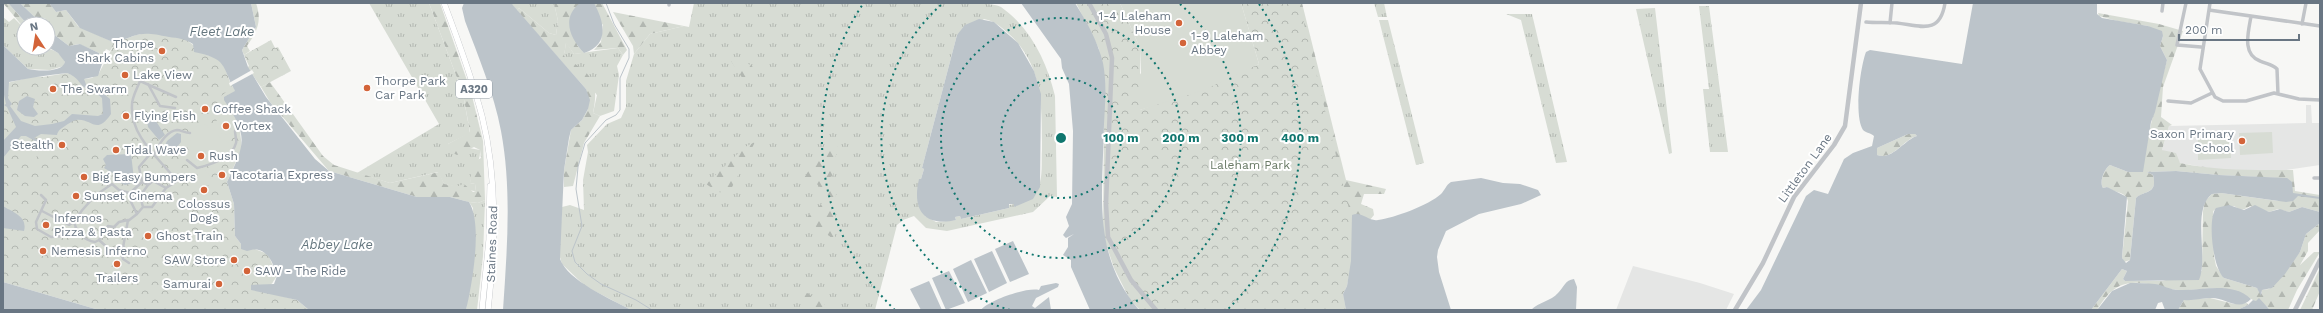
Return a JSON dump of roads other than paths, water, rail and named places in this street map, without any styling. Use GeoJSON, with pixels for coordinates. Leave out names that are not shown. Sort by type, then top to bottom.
{"type":"FeatureCollection","features":[{"type":"Feature","properties":{"kind":"main road","name":"Staines Road"},"geometry":{"type":"LineString","coordinates":[[444,3],[482,116],[488,148],[494,229],[488,310]]}},
{"type":"Feature","properties":{"kind":"main road","name":"Staines Road"},"geometry":{"type":"LineString","coordinates":[[482,310],[489,240],[491,178]]}},
{"type":"Feature","properties":{"kind":"street"},"geometry":{"type":"LineString","coordinates":[[1089,3],[1106,35],[1112,58],[1106,204],[1108,237],[1131,280],[1147,302],[1156,310]]}},
{"type":"Feature","properties":{"kind":"street","name":"Littleton Lane"},"geometry":{"type":"LineString","coordinates":[[1734,310],[1763,263],[1794,197],[1834,145],[1845,126],[1861,3]]}},
{"type":"Feature","properties":{"kind":"street"},"geometry":{"type":"LineString","coordinates":[[1890,23],[1892,3]]}},
{"type":"Feature","properties":{"kind":"street"},"geometry":{"type":"LineString","coordinates":[[1866,22],[1924,27],[1931,26],[1942,16],[1945,3]]}},
{"type":"Feature","properties":{"kind":"street"},"geometry":{"type":"LineString","coordinates":[[2162,11],[2163,3]]}},
{"type":"Feature","properties":{"kind":"street"},"geometry":{"type":"LineString","coordinates":[[2186,3],[2177,45],[2201,47]]}},
{"type":"Feature","properties":{"kind":"street"},"geometry":{"type":"LineString","coordinates":[[2210,3],[2201,47],[2200,69],[2212,93],[2223,101],[2251,100],[2266,94],[2278,94],[2298,99],[2320,100]]}},
{"type":"Feature","properties":{"kind":"street"},"geometry":{"type":"LineString","coordinates":[[2302,24],[2306,3]]}},
{"type":"Feature","properties":{"kind":"street"},"geometry":{"type":"LineString","coordinates":[[2209,10],[2320,26]]}},
{"type":"Feature","properties":{"kind":"street"},"geometry":{"type":"LineString","coordinates":[[2251,16],[2248,44],[2250,53],[2255,59],[2277,69],[2278,94]]}},
{"type":"Feature","properties":{"kind":"street"},"geometry":{"type":"LineString","coordinates":[[74,222],[76,229],[89,241],[95,242],[99,240],[108,226],[114,227],[119,222],[128,221],[143,207],[152,207],[166,188],[177,182],[152,154],[135,126],[132,105],[140,81],[176,97]]}},
{"type":"Feature","properties":{"kind":"street"},"geometry":{"type":"LineString","coordinates":[[148,84],[160,106],[175,108]]}},
{"type":"Feature","properties":{"kind":"street"},"geometry":{"type":"LineString","coordinates":[[2168,101],[2191,103],[2212,93]]}},
{"type":"Feature","properties":{"kind":"street"},"geometry":{"type":"LineString","coordinates":[[142,182],[139,167],[165,138],[176,130],[190,133]]}},
{"type":"Feature","properties":{"kind":"street"},"geometry":{"type":"LineString","coordinates":[[187,160],[197,168],[219,160],[233,150],[236,143],[235,131]]}},
{"type":"Feature","properties":{"kind":"street"},"geometry":{"type":"LineString","coordinates":[[2314,178],[2320,178]]}},
{"type":"Feature","properties":{"kind":"street"},"geometry":{"type":"LineString","coordinates":[[140,196],[153,181],[166,188]]}},
{"type":"Feature","properties":{"kind":"street"},"geometry":{"type":"LineString","coordinates":[[142,182],[148,185]]}},
{"type":"Feature","properties":{"kind":"street"},"geometry":{"type":"LineString","coordinates":[[130,193],[142,182]]}},
{"type":"Feature","properties":{"kind":"street"},"geometry":{"type":"LineString","coordinates":[[69,225],[74,222],[80,213],[103,189],[112,184],[119,190],[140,196]]}},
{"type":"Feature","properties":{"kind":"street"},"geometry":{"type":"LineString","coordinates":[[130,193],[131,202],[137,214]]}},
{"type":"Feature","properties":{"kind":"street"},"geometry":{"type":"LineString","coordinates":[[41,196],[46,200],[36,222],[37,230],[51,237],[64,236],[69,231],[76,229]]}},
{"type":"Feature","properties":{"kind":"street"},"geometry":{"type":"LineString","coordinates":[[140,196],[143,207]]}},
{"type":"Feature","properties":{"kind":"street"},"geometry":{"type":"LineString","coordinates":[[42,211],[69,225]]}},
{"type":"Feature","properties":{"kind":"street"},"geometry":{"type":"LineString","coordinates":[[128,221],[123,259],[129,263]]}},
{"type":"Feature","properties":{"kind":"street"},"geometry":{"type":"LineString","coordinates":[[69,225],[69,231]]}},
{"type":"Feature","properties":{"kind":"street"},"geometry":{"type":"LineString","coordinates":[[99,240],[109,249],[124,247]]}},
{"type":"Feature","properties":{"kind":"street"},"geometry":{"type":"LineString","coordinates":[[2295,310],[2320,260]]}},
{"type":"Feature","properties":{"kind":"water"},"geometry":{"type":"Polygon","coordinates":[[[8,3],[20,3],[34,16],[20,16],[8,3]]]}},
{"type":"Feature","properties":{"kind":"water","name":"Abbey Lake"},"geometry":{"type":"Polygon","coordinates":[[[49,3],[251,3],[256,27],[242,50],[248,67],[266,97],[315,159],[329,171],[417,197],[450,197],[469,202],[473,212],[476,239],[471,286],[466,310],[309,310],[297,300],[251,290],[251,285],[274,284],[277,276],[267,255],[259,250],[253,249],[247,251],[241,249],[241,244],[235,236],[234,204],[227,182],[238,158],[242,141],[238,123],[224,100],[224,97],[235,91],[222,64],[213,57],[194,52],[193,44],[178,38],[153,34],[141,34],[115,43],[80,28],[66,10],[56,12],[49,3]]]}},
{"type":"Feature","properties":{"kind":"water"},"geometry":{"type":"Polygon","coordinates":[[[464,3],[511,3],[586,89],[590,100],[588,109],[582,120],[571,130],[564,170],[560,259],[572,275],[581,282],[591,289],[631,310],[503,310],[508,220],[507,175],[498,117],[485,75],[465,21],[462,8],[464,3]]]}},
{"type":"Feature","properties":{"kind":"water"},"geometry":{"type":"Polygon","coordinates":[[[580,3],[594,3],[601,18],[602,26],[601,39],[598,45],[584,53],[572,35],[569,21],[574,9],[580,3]]]}},
{"type":"Feature","properties":{"kind":"water"},"geometry":{"type":"Polygon","coordinates":[[[1021,3],[1075,3],[1088,25],[1098,47],[1103,63],[1105,86],[1102,174],[1103,222],[1113,267],[1124,289],[1139,310],[1090,310],[1071,267],[1071,260],[1063,255],[1068,247],[1068,238],[1074,234],[1066,238],[1063,235],[1069,226],[1066,217],[1072,204],[1073,131],[1069,84],[1062,68],[1061,59],[1021,3]]]}},
{"type":"Feature","properties":{"kind":"water"},"geometry":{"type":"Polygon","coordinates":[[[1973,3],[2097,3],[2097,14],[2102,18],[2148,26],[2162,31],[2163,36],[2160,46],[2167,60],[2155,112],[2151,122],[2143,172],[2128,172],[2110,165],[2106,169],[2102,179],[2103,188],[2107,187],[2127,197],[2122,258],[2126,263],[2130,260],[2136,198],[2152,189],[2154,186],[2153,175],[2147,172],[2176,171],[2219,175],[2287,178],[2292,182],[2293,193],[2320,197],[2320,199],[2298,196],[2293,201],[2286,202],[2221,193],[2212,194],[2206,201],[2201,222],[2202,270],[2199,280],[2125,281],[2123,279],[2127,271],[2122,269],[2091,310],[1746,310],[1761,290],[1806,196],[1814,190],[1828,194],[1844,159],[1853,153],[1872,146],[1874,136],[1863,130],[1860,123],[1858,103],[1860,80],[1866,52],[1870,50],[1962,64],[1973,3]],[[1908,134],[1877,148],[1877,155],[1882,156],[1893,153],[1912,138],[1917,136],[1915,134],[1908,134]]]}},
{"type":"Feature","properties":{"kind":"water"},"geometry":{"type":"Polygon","coordinates":[[[979,19],[994,22],[1018,43],[1034,71],[1041,94],[1040,187],[1033,199],[1014,207],[1014,204],[1009,204],[1009,208],[961,219],[960,216],[955,217],[956,220],[935,221],[922,213],[919,207],[917,190],[919,179],[921,179],[924,169],[922,168],[957,35],[965,25],[979,19]]]}},
{"type":"Feature","properties":{"kind":"water"},"geometry":{"type":"Polygon","coordinates":[[[56,36],[69,46],[80,44],[99,53],[103,61],[98,76],[84,79],[87,87],[95,88],[106,85],[99,90],[110,99],[111,114],[106,120],[98,125],[86,121],[76,120],[61,129],[57,135],[41,134],[34,138],[48,144],[46,147],[26,136],[21,136],[3,158],[3,141],[16,127],[7,107],[4,105],[6,104],[3,90],[3,45],[28,69],[43,71],[54,70],[63,66],[65,62],[56,52],[56,36]],[[67,73],[9,82],[8,98],[12,104],[10,106],[21,121],[35,126],[64,121],[72,114],[98,116],[103,114],[102,98],[84,87],[67,73]]]}},
{"type":"Feature","properties":{"kind":"water"},"geometry":{"type":"Polygon","coordinates":[[[27,96],[35,99],[33,107],[38,114],[34,117],[25,116],[17,110],[19,101],[27,96]]]}},
{"type":"Feature","properties":{"kind":"water"},"geometry":{"type":"Polygon","coordinates":[[[150,112],[165,135],[159,140],[148,127],[146,115],[150,112]]]}},
{"type":"Feature","properties":{"kind":"water"},"geometry":{"type":"Polygon","coordinates":[[[177,133],[181,134],[181,142],[171,150],[163,150],[167,141],[177,133]]]}},
{"type":"Feature","properties":{"kind":"water"},"geometry":{"type":"Polygon","coordinates":[[[131,154],[134,179],[130,184],[125,185],[118,182],[116,175],[104,168],[106,165],[103,159],[107,155],[131,154]]]}},
{"type":"Feature","properties":{"kind":"water"},"geometry":{"type":"Polygon","coordinates":[[[1481,178],[1503,183],[1520,184],[1538,190],[1541,195],[1521,204],[1479,214],[1446,231],[1438,250],[1437,257],[1439,272],[1451,310],[1346,310],[1343,294],[1347,286],[1351,261],[1352,215],[1359,214],[1372,220],[1393,217],[1420,207],[1436,198],[1451,182],[1481,178]]]}},
{"type":"Feature","properties":{"kind":"water"},"geometry":{"type":"Polygon","coordinates":[[[2229,205],[2244,210],[2255,205],[2269,212],[2280,209],[2289,212],[2302,207],[2320,212],[2320,223],[2306,234],[2300,252],[2285,274],[2272,288],[2262,290],[2261,296],[2257,288],[2224,278],[2217,265],[2212,244],[2213,214],[2216,208],[2229,205]]]}},
{"type":"Feature","properties":{"kind":"water"},"geometry":{"type":"Polygon","coordinates":[[[3,206],[21,218],[25,226],[24,231],[3,228],[3,206]]]}},
{"type":"Feature","properties":{"kind":"water"},"geometry":{"type":"Polygon","coordinates":[[[1013,241],[1029,274],[1010,282],[995,249],[1013,241]]]}},
{"type":"Feature","properties":{"kind":"water"},"geometry":{"type":"Polygon","coordinates":[[[992,251],[1007,283],[989,292],[974,259],[992,251]]]}},
{"type":"Feature","properties":{"kind":"water"},"geometry":{"type":"Polygon","coordinates":[[[971,260],[987,293],[968,302],[953,269],[971,260]]]}},
{"type":"Feature","properties":{"kind":"water"},"geometry":{"type":"Polygon","coordinates":[[[949,271],[965,303],[946,310],[932,278],[949,271]]]}},
{"type":"Feature","properties":{"kind":"water"},"geometry":{"type":"Polygon","coordinates":[[[1574,279],[1577,287],[1576,310],[1531,310],[1555,296],[1567,282],[1574,279]]]}},
{"type":"Feature","properties":{"kind":"water"},"geometry":{"type":"Polygon","coordinates":[[[929,281],[942,310],[921,310],[910,289],[929,281]]]}},
{"type":"Feature","properties":{"kind":"water"},"geometry":{"type":"Polygon","coordinates":[[[3,282],[99,310],[3,310],[3,282]]]}},
{"type":"Feature","properties":{"kind":"water"},"geometry":{"type":"Polygon","coordinates":[[[1056,283],[1059,284],[1058,287],[1036,298],[1032,306],[1035,308],[1049,297],[1051,310],[981,310],[992,302],[1008,295],[1026,290],[1039,290],[1041,286],[1056,283]]]}},
{"type":"Feature","properties":{"kind":"water"},"geometry":{"type":"Polygon","coordinates":[[[2130,283],[2155,284],[2179,290],[2216,288],[2235,290],[2243,293],[2251,299],[2242,304],[2212,298],[2184,300],[2178,310],[2165,310],[2162,302],[2158,303],[2155,310],[2097,310],[2112,291],[2130,283]]]}},
{"type":"Feature","properties":{"kind":"water"},"geometry":{"type":"Polygon","coordinates":[[[2259,298],[2270,310],[2237,310],[2248,305],[2253,300],[2256,301],[2259,298]]]}},
{"type":"Feature","properties":{"kind":"waterway"},"geometry":{"type":"LineString","coordinates":[[606,3],[614,24],[629,49],[629,58],[620,78],[620,110],[616,115],[606,120],[585,143],[578,167],[576,189],[582,226],[572,251],[575,262],[587,274],[601,284],[636,300],[652,310]]}},
{"type":"Feature","properties":{"kind":"place","name":"1-4 Laleham House"},"geometry":{"type":"Point","coordinates":[1179,23]}},
{"type":"Feature","properties":{"kind":"place","name":"1-9 Laleham Abbey"},"geometry":{"type":"Point","coordinates":[1183,43]}},
{"type":"Feature","properties":{"kind":"place","name":"Thorpe Shark Cabins"},"geometry":{"type":"Point","coordinates":[162,51]}},
{"type":"Feature","properties":{"kind":"place","name":"Lake View"},"geometry":{"type":"Point","coordinates":[125,75]}},
{"type":"Feature","properties":{"kind":"place","name":"Thorpe Park Car Park"},"geometry":{"type":"Point","coordinates":[367,88]}},
{"type":"Feature","properties":{"kind":"place","name":"The Swarm"},"geometry":{"type":"Point","coordinates":[53,89]}},
{"type":"Feature","properties":{"kind":"place","name":"Coffee Shack"},"geometry":{"type":"Point","coordinates":[205,109]}},
{"type":"Feature","properties":{"kind":"place","name":"Flying Fish"},"geometry":{"type":"Point","coordinates":[126,116]}},
{"type":"Feature","properties":{"kind":"place","name":"Vortex"},"geometry":{"type":"Point","coordinates":[226,126]}},
{"type":"Feature","properties":{"kind":"place","name":"Saxon Primary School"},"geometry":{"type":"Point","coordinates":[2242,141]}},
{"type":"Feature","properties":{"kind":"place","name":"Stealth"},"geometry":{"type":"Point","coordinates":[62,145]}},
{"type":"Feature","properties":{"kind":"place","name":"Tidal Wave"},"geometry":{"type":"Point","coordinates":[116,150]}},
{"type":"Feature","properties":{"kind":"place","name":"Rush"},"geometry":{"type":"Point","coordinates":[201,156]}},
{"type":"Feature","properties":{"kind":"place","name":"Tacotaria Express"},"geometry":{"type":"Point","coordinates":[222,175]}},
{"type":"Feature","properties":{"kind":"place","name":"Big Easy Bumpers"},"geometry":{"type":"Point","coordinates":[84,177]}},
{"type":"Feature","properties":{"kind":"place","name":"Colossus Dogs"},"geometry":{"type":"Point","coordinates":[204,190]}},
{"type":"Feature","properties":{"kind":"place","name":"Sunset Cinema"},"geometry":{"type":"Point","coordinates":[76,196]}},
{"type":"Feature","properties":{"kind":"place","name":"Infernos Pizza & Pasta"},"geometry":{"type":"Point","coordinates":[46,225]}},
{"type":"Feature","properties":{"kind":"place","name":"Ghost Train"},"geometry":{"type":"Point","coordinates":[148,236]}},
{"type":"Feature","properties":{"kind":"place","name":"Nemesis Inferno"},"geometry":{"type":"Point","coordinates":[43,251]}},
{"type":"Feature","properties":{"kind":"place","name":"SAW Store"},"geometry":{"type":"Point","coordinates":[234,260]}},
{"type":"Feature","properties":{"kind":"place","name":"Trailers"},"geometry":{"type":"Point","coordinates":[117,264]}},
{"type":"Feature","properties":{"kind":"place","name":"SAW - The Ride"},"geometry":{"type":"Point","coordinates":[247,271]}},
{"type":"Feature","properties":{"kind":"place","name":"Samurai"},"geometry":{"type":"Point","coordinates":[219,284]}},
{"type":"Feature","properties":{"kind":"water label","name":"Fleet Lake"},"geometry":{"type":"Point","coordinates":[222,31]}},
{"type":"Feature","properties":{"kind":"park label","name":"Laleham Park"},"geometry":{"type":"Point","coordinates":[1250,165]}}]}
